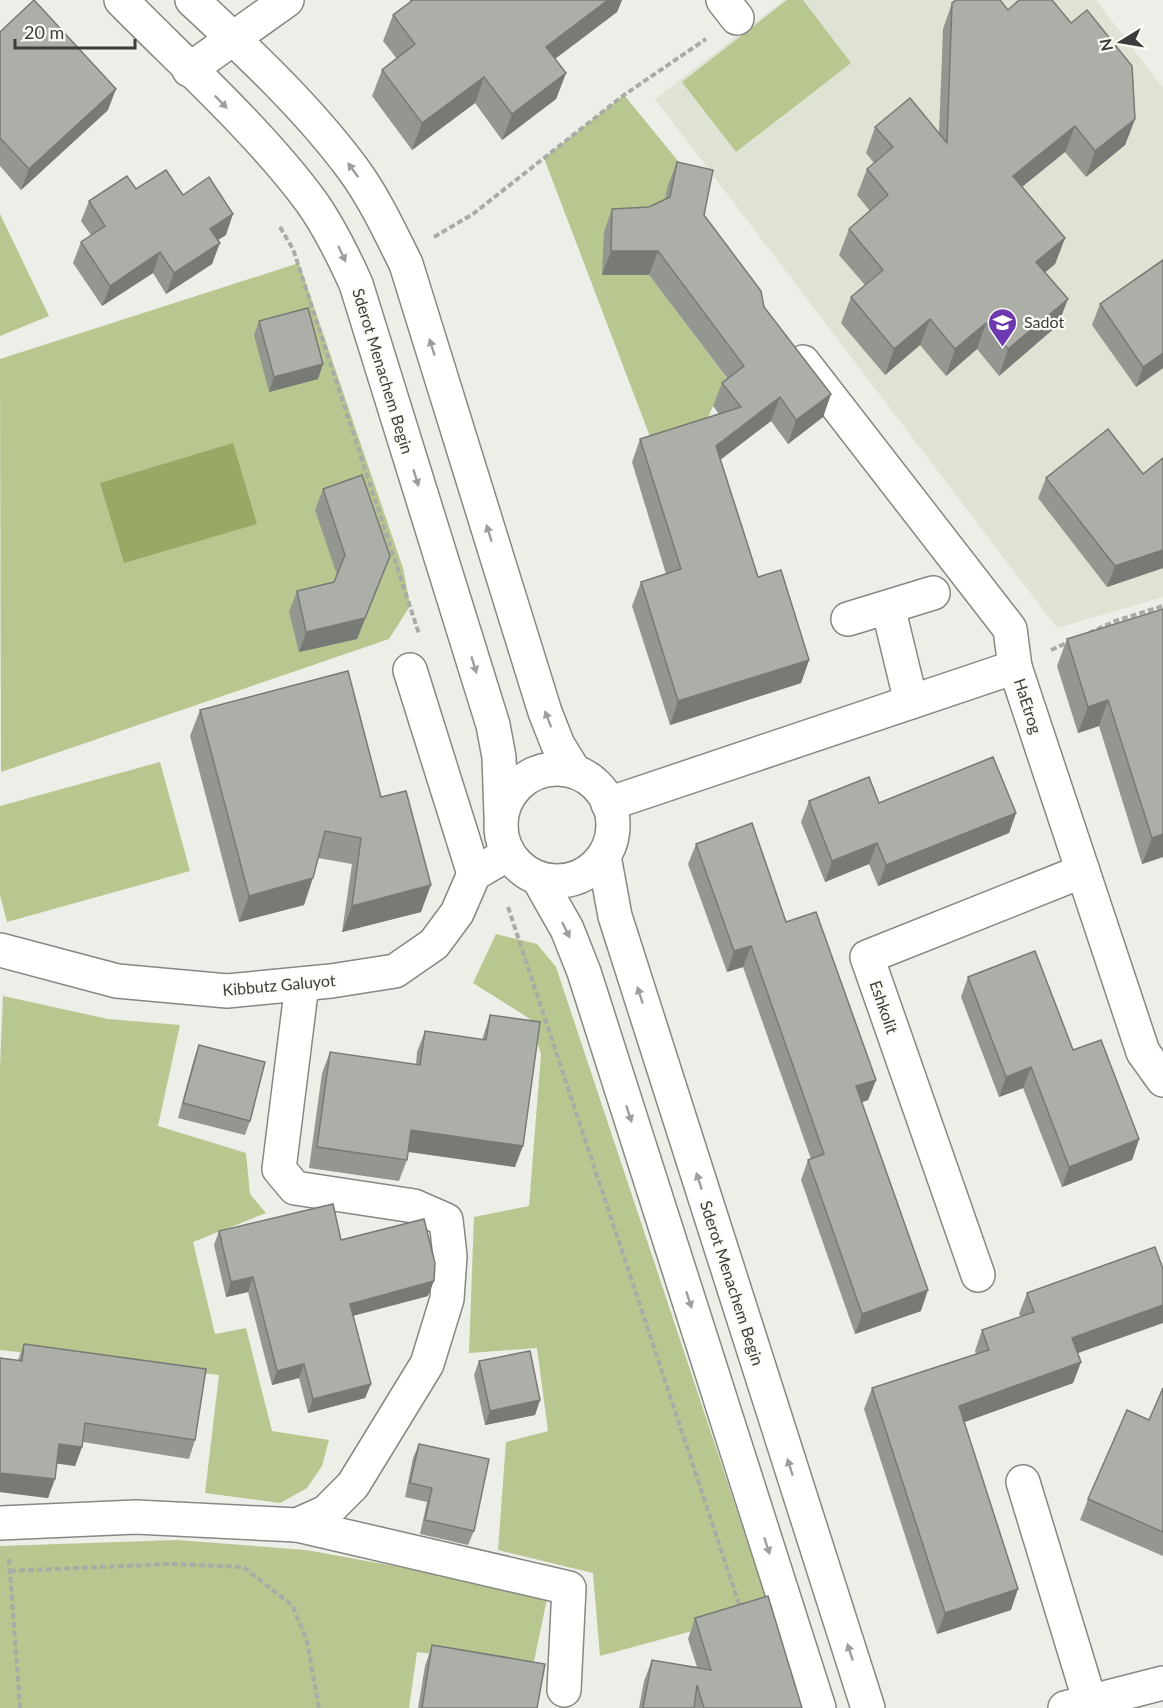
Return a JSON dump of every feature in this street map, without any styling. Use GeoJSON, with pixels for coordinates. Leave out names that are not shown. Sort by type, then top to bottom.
{"type":"FeatureCollection","features":[{"type":"Feature","properties":{"kind":"street","name":"Sderot Menachem Begin"},"geometry":{"type":"LineString","coordinates":[[121,0],[271,154],[310,201],[338,244],[356,284],[493,725],[500,767],[501,815]]}},
{"type":"Feature","properties":{"kind":"street"},"geometry":{"type":"LineString","coordinates":[[192,0],[232,37],[311,118],[353,169],[385,218],[406,264],[545,712],[558,745],[574,771]]}},
{"type":"Feature","properties":{"kind":"street"},"geometry":{"type":"LineString","coordinates":[[189,70],[232,37],[287,0]]}},
{"type":"Feature","properties":{"kind":"street"},"geometry":{"type":"LineString","coordinates":[[785,338],[1010,629],[1015,667]]}},
{"type":"Feature","properties":{"kind":"street"},"geometry":{"type":"LineString","coordinates":[[848,619],[933,593]]}},
{"type":"Feature","properties":{"kind":"street"},"geometry":{"type":"LineString","coordinates":[[888,607],[911,702]]}},
{"type":"Feature","properties":{"kind":"street","name":"HaEtrog"},"geometry":{"type":"LineString","coordinates":[[609,804],[1015,667],[1143,1052],[1163,1080]]}},
{"type":"Feature","properties":{"kind":"street"},"geometry":{"type":"LineString","coordinates":[[410,670],[474,874],[508,854]]}},
{"type":"Feature","properties":{"kind":"street"},"geometry":{"type":"LineString","coordinates":[[556,768],[574,771],[592,781],[609,804],[612,814],[612,838],[604,856],[590,871],[573,880],[557,882],[538,879],[521,869],[508,854],[501,835],[501,815],[507,797],[537,771],[556,768]]}},
{"type":"Feature","properties":{"kind":"street","name":"Sderot Menachem Begin"},"geometry":{"type":"LineString","coordinates":[[604,856],[615,916],[868,1708]]}},
{"type":"Feature","properties":{"kind":"street","name":"Eshkolit"},"geometry":{"type":"LineString","coordinates":[[978,1275],[867,957],[1083,871]]}},
{"type":"Feature","properties":{"kind":"street","name":"Kibbutz Galuyot"},"geometry":{"type":"LineString","coordinates":[[0,950],[117,981],[227,991],[302,984],[395,971],[434,944],[457,913],[474,874]]}},
{"type":"Feature","properties":{"kind":"street"},"geometry":{"type":"LineString","coordinates":[[538,879],[567,929],[584,972],[819,1708]]}},
{"type":"Feature","properties":{"kind":"street"},"geometry":{"type":"LineString","coordinates":[[297,1525],[326,1512],[353,1485],[427,1364],[447,1299],[450,1256],[446,1220],[414,1206],[295,1188],[279,1169],[302,984]]}},
{"type":"Feature","properties":{"kind":"street"},"geometry":{"type":"LineString","coordinates":[[1023,1482],[1078,1705],[1163,1683]]}},
{"type":"Feature","properties":{"kind":"street"},"geometry":{"type":"LineString","coordinates":[[3,1523],[136,1517],[297,1525],[569,1588],[564,1690]]}},
{"type":"Feature","properties":{"kind":"path"},"geometry":{"type":"LineString","coordinates":[[400,251],[444,232],[473,214],[730,9]]}},
{"type":"Feature","properties":{"kind":"path"},"geometry":{"type":"LineString","coordinates":[[1085,635],[1115,621],[1163,606]]}},
{"type":"Feature","properties":{"kind":"path"},"geometry":{"type":"LineString","coordinates":[[1015,667],[1075,639]]}},
{"type":"Feature","properties":{"kind":"path"},"geometry":{"type":"LineString","coordinates":[[3,1523],[10,1571],[20,1708]]}},
{"type":"Feature","properties":{"kind":"path"},"geometry":{"type":"LineString","coordinates":[[10,1571],[169,1564],[243,1567],[292,1605],[307,1641],[319,1708]]}},
{"type":"Feature","properties":{"kind":"shaded area","name":"Sadot"},"geometry":{"type":"Polygon","coordinates":[[[784,0],[954,0],[961,9],[973,0],[1096,0],[1163,88],[1163,597],[1057,628],[655,99],[784,0]]]}},
{"type":"Feature","properties":{"kind":"shaded area"},"geometry":{"type":"Polygon","coordinates":[[[787,0],[803,0],[851,63],[736,152],[682,82],[787,0]]]}},
{"type":"Feature","properties":{"kind":"shaded area"},"geometry":{"type":"Polygon","coordinates":[[[624,95],[705,194],[661,221],[602,275],[649,275],[735,389],[713,406],[698,441],[657,455],[544,158],[624,95]]]}},
{"type":"Feature","properties":{"kind":"shaded area"},"geometry":{"type":"Polygon","coordinates":[[[0,214],[49,316],[0,336],[0,214]]]}},
{"type":"Feature","properties":{"kind":"shaded area"},"geometry":{"type":"Polygon","coordinates":[[[299,263],[403,568],[410,606],[389,639],[1,772],[0,359],[299,263]]]}},
{"type":"Feature","properties":{"kind":"shaded area"},"geometry":{"type":"Polygon","coordinates":[[[233,443],[257,524],[124,563],[100,483],[233,443]]]}},
{"type":"Feature","properties":{"kind":"shaded area"},"geometry":{"type":"Polygon","coordinates":[[[160,762],[190,871],[7,922],[0,895],[0,806],[160,762]]]}},
{"type":"Feature","properties":{"kind":"shaded area"},"geometry":{"type":"Polygon","coordinates":[[[496,934],[537,944],[556,967],[770,1610],[600,1656],[593,1573],[498,1550],[506,1442],[548,1431],[537,1348],[469,1353],[474,1217],[529,1206],[541,1054],[530,1019],[473,983],[496,934]]]}},
{"type":"Feature","properties":{"kind":"shaded area"},"geometry":{"type":"Polygon","coordinates":[[[3,996],[108,1019],[180,1025],[158,1126],[246,1153],[250,1194],[266,1213],[193,1242],[215,1334],[246,1328],[272,1431],[329,1440],[322,1466],[307,1488],[280,1503],[205,1493],[219,1375],[0,1350],[0,1067],[3,996]]]}},
{"type":"Feature","properties":{"kind":"shaded area"},"geometry":{"type":"Polygon","coordinates":[[[177,1540],[306,1550],[548,1594],[533,1666],[417,1652],[409,1708],[0,1708],[0,1546],[177,1540]]]}},
{"type":"Feature","properties":{"kind":"building"},"geometry":{"type":"Polygon","coordinates":[[[34,0],[116,89],[29,169],[0,138],[0,32],[34,0]]]}},
{"type":"Feature","properties":{"kind":"building"},"geometry":{"type":"Polygon","coordinates":[[[413,0],[608,0],[546,47],[566,73],[512,114],[484,77],[422,123],[382,70],[415,44],[393,15],[413,0]]]}},
{"type":"Feature","properties":{"kind":"building"},"geometry":{"type":"Polygon","coordinates":[[[956,0],[1000,0],[1008,10],[1019,0],[1052,0],[1071,23],[1087,10],[1132,66],[1135,119],[1095,151],[1075,126],[1013,176],[1065,238],[1036,262],[1068,299],[1008,349],[986,323],[955,349],[930,319],[894,349],[851,297],[883,270],[849,229],[888,195],[867,169],[893,147],[875,127],[910,98],[947,143],[952,3],[956,0]]]}},
{"type":"Feature","properties":{"kind":"building"},"geometry":{"type":"Polygon","coordinates":[[[677,162],[713,170],[704,215],[761,291],[764,307],[831,394],[796,420],[780,397],[716,446],[758,577],[781,570],[809,660],[678,701],[641,582],[681,569],[640,439],[741,407],[722,383],[744,366],[658,251],[611,251],[612,209],[649,207],[670,197],[677,162]]]}},
{"type":"Feature","properties":{"kind":"building"},"geometry":{"type":"Polygon","coordinates":[[[166,170],[183,195],[209,177],[233,214],[210,229],[220,243],[174,273],[160,252],[110,286],[81,242],[105,226],[89,201],[127,176],[136,189],[166,170]]]}},
{"type":"Feature","properties":{"kind":"building"},"geometry":{"type":"Polygon","coordinates":[[[1163,260],[1163,353],[1143,367],[1100,304],[1163,260]]]}},
{"type":"Feature","properties":{"kind":"building"},"geometry":{"type":"Polygon","coordinates":[[[308,308],[323,364],[274,377],[259,321],[308,308]]]}},
{"type":"Feature","properties":{"kind":"building"},"geometry":{"type":"Polygon","coordinates":[[[1108,429],[1143,474],[1163,458],[1163,550],[1115,566],[1046,478],[1108,429]]]}},
{"type":"Feature","properties":{"kind":"building"},"geometry":{"type":"Polygon","coordinates":[[[362,475],[390,556],[365,618],[306,632],[297,591],[334,582],[345,555],[323,489],[362,475]]]}},
{"type":"Feature","properties":{"kind":"building"},"geometry":{"type":"Polygon","coordinates":[[[1163,609],[1163,834],[1152,838],[1108,700],[1088,707],[1067,639],[1163,609]]]}},
{"type":"Feature","properties":{"kind":"building"},"geometry":{"type":"Polygon","coordinates":[[[348,671],[381,797],[406,791],[431,885],[352,906],[361,838],[325,831],[313,878],[249,896],[200,710],[348,671]]]}},
{"type":"Feature","properties":{"kind":"building"},"geometry":{"type":"Polygon","coordinates":[[[993,757],[1016,813],[886,865],[877,843],[832,861],[809,801],[869,777],[879,803],[993,757]]]}},
{"type":"Feature","properties":{"kind":"building"},"geometry":{"type":"Polygon","coordinates":[[[752,823],[786,922],[816,912],[876,1080],[856,1086],[928,1290],[862,1314],[808,1160],[824,1154],[751,946],[734,951],[696,844],[752,823]]]}},
{"type":"Feature","properties":{"kind":"building"},"geometry":{"type":"Polygon","coordinates":[[[1035,951],[1073,1050],[1101,1040],[1139,1139],[1069,1167],[1031,1067],[1006,1077],[968,977],[1035,951]]]}},
{"type":"Feature","properties":{"kind":"building"},"geometry":{"type":"Polygon","coordinates":[[[490,1015],[540,1022],[523,1146],[411,1130],[407,1160],[317,1147],[330,1052],[420,1065],[425,1031],[486,1040],[490,1015]]]}},
{"type":"Feature","properties":{"kind":"building"},"geometry":{"type":"Polygon","coordinates":[[[199,1045],[265,1062],[250,1121],[183,1103],[199,1045]]]}},
{"type":"Feature","properties":{"kind":"building"},"geometry":{"type":"Polygon","coordinates":[[[333,1204],[341,1240],[424,1219],[435,1263],[434,1281],[350,1304],[371,1384],[313,1399],[304,1364],[277,1371],[253,1277],[231,1282],[219,1231],[333,1204]]]}},
{"type":"Feature","properties":{"kind":"building"},"geometry":{"type":"Polygon","coordinates":[[[1155,1247],[1163,1269],[1163,1305],[1072,1338],[1081,1362],[959,1406],[1018,1589],[945,1613],[872,1388],[989,1350],[982,1330],[1034,1312],[1027,1293],[1155,1247]]]}},
{"type":"Feature","properties":{"kind":"building"},"geometry":{"type":"Polygon","coordinates":[[[24,1344],[206,1369],[195,1440],[85,1423],[82,1447],[59,1444],[55,1479],[0,1473],[0,1358],[22,1361],[24,1344]]]}},
{"type":"Feature","properties":{"kind":"building"},"geometry":{"type":"Polygon","coordinates":[[[530,1351],[540,1400],[490,1411],[479,1361],[530,1351]]]}},
{"type":"Feature","properties":{"kind":"building"},"geometry":{"type":"Polygon","coordinates":[[[1163,1388],[1163,1532],[1088,1499],[1127,1410],[1149,1420],[1163,1388]]]}},
{"type":"Feature","properties":{"kind":"building"},"geometry":{"type":"Polygon","coordinates":[[[419,1444],[489,1459],[474,1531],[425,1520],[432,1488],[410,1483],[419,1444]]]}},
{"type":"Feature","properties":{"kind":"building"},"geometry":{"type":"Polygon","coordinates":[[[768,1596],[802,1708],[704,1708],[697,1685],[694,1708],[643,1708],[652,1660],[711,1670],[695,1618],[768,1596]]]}},
{"type":"Feature","properties":{"kind":"building"},"geometry":{"type":"Polygon","coordinates":[[[432,1645],[545,1664],[537,1708],[422,1708],[432,1645]]]}},
{"type":"Feature","properties":{"kind":"place","name":"Sadot"},"geometry":{"type":"Point","coordinates":[1003,348]}}]}
